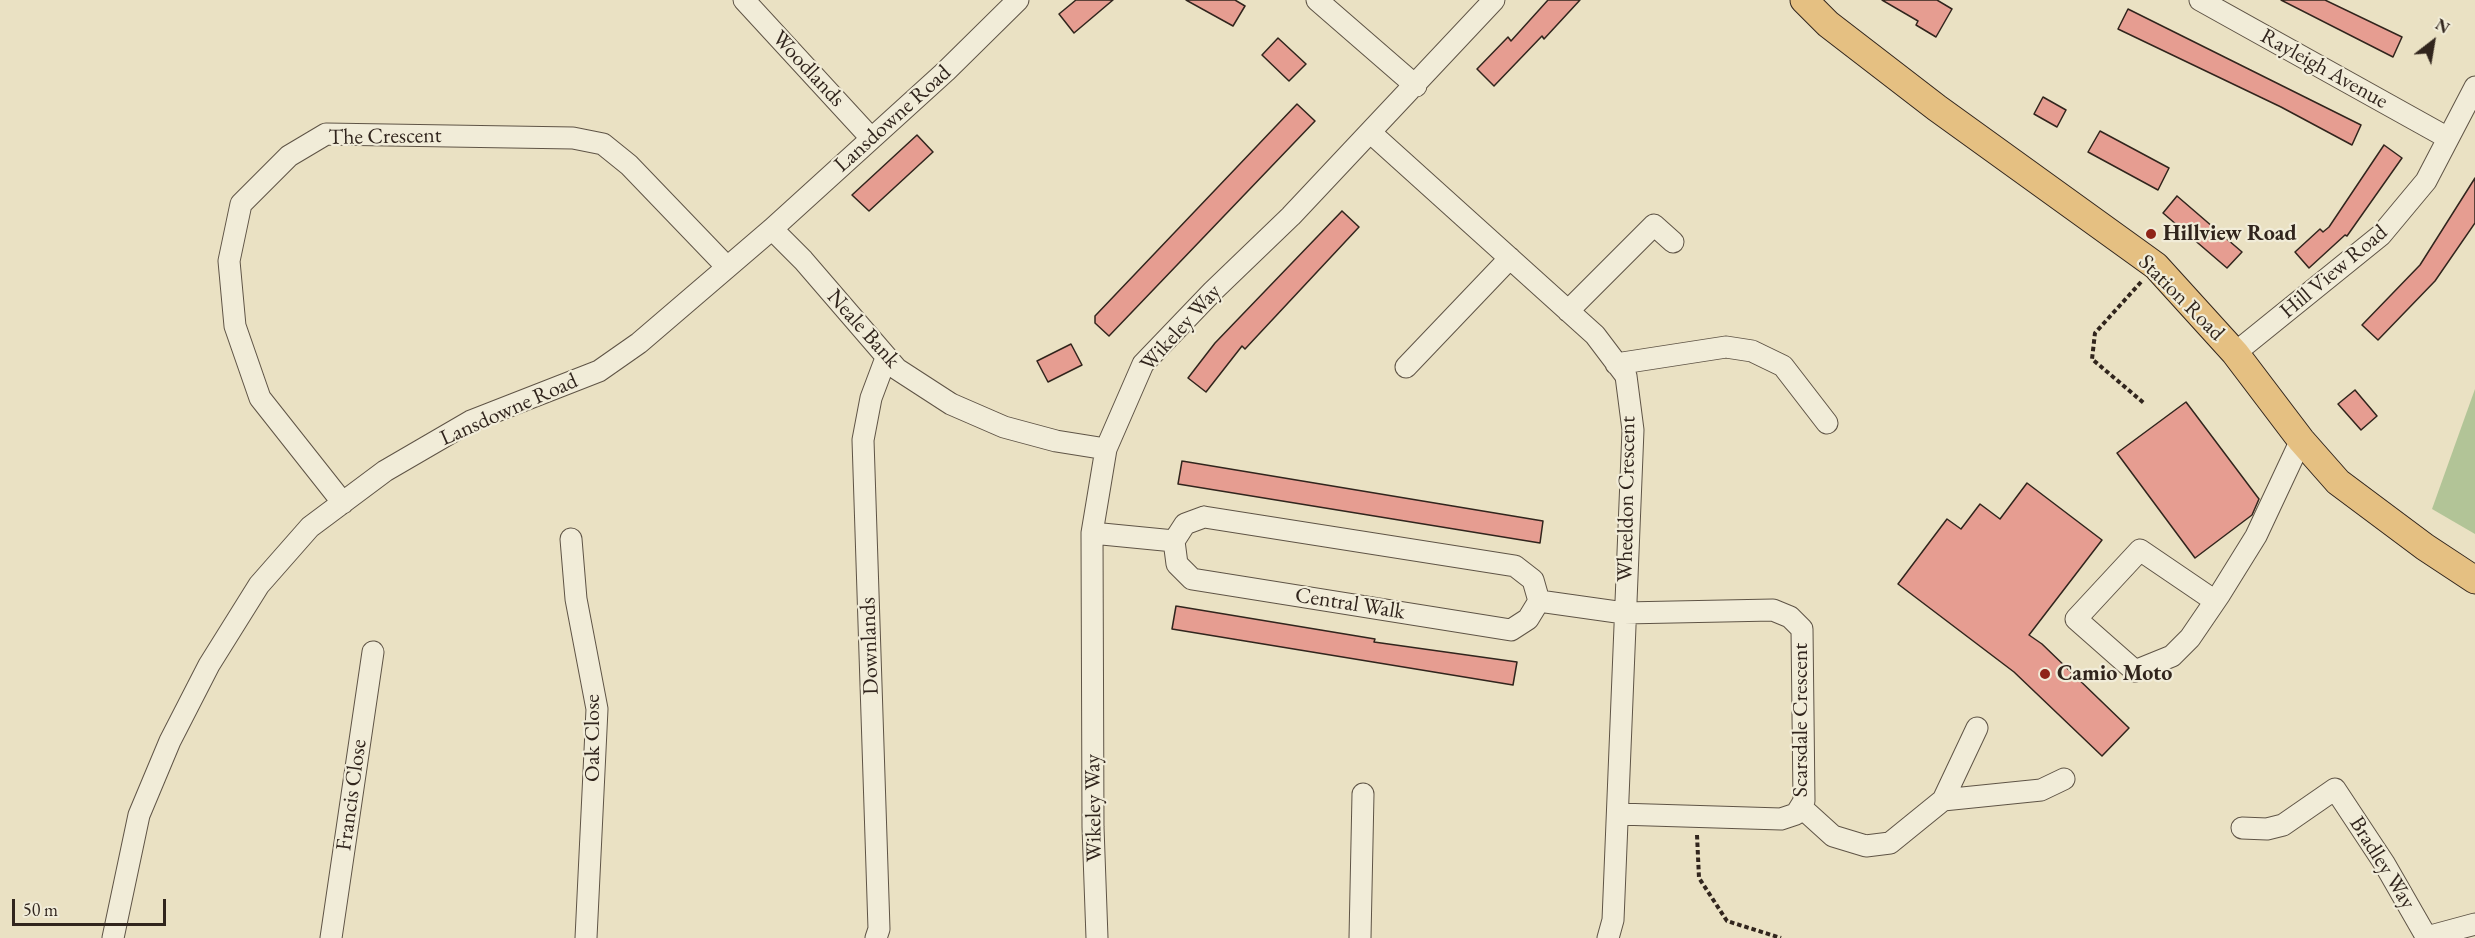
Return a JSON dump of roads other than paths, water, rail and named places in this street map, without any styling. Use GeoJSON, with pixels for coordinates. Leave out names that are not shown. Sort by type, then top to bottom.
{"type":"FeatureCollection","features":[{"type":"Feature","properties":{"kind":"main road","name":"Station Road"},"geometry":{"type":"LineString","coordinates":[[1804,0],[1828,24],[1937,108],[2156,266],[2235,353],[2301,440],[2338,482],[2425,547],[2475,579]]}},
{"type":"Feature","properties":{"kind":"street","name":"Woodlands"},"geometry":{"type":"LineString","coordinates":[[744,0],[871,138]]}},
{"type":"Feature","properties":{"kind":"street","name":"Lansdowne Road"},"geometry":{"type":"LineString","coordinates":[[113,938],[139,815],[170,741],[204,674],[259,585],[310,527],[385,471],[471,421],[599,371],[639,343],[772,229],[1018,0]]}},
{"type":"Feature","properties":{"kind":"street"},"geometry":{"type":"LineString","coordinates":[[1317,0],[1416,86]]}},
{"type":"Feature","properties":{"kind":"street","name":"Wikeley Way"},"geometry":{"type":"LineString","coordinates":[[1097,938],[1093,827],[1092,533],[1106,449],[1143,364],[1371,133],[1494,0]]}},
{"type":"Feature","properties":{"kind":"street","name":"Rayleigh Avenue"},"geometry":{"type":"LineString","coordinates":[[2200,0],[2448,138]]}},
{"type":"Feature","properties":{"kind":"street","name":"Hill View Road"},"geometry":{"type":"LineString","coordinates":[[2235,353],[2381,236],[2426,181],[2475,87]]}},
{"type":"Feature","properties":{"kind":"street","name":"Wheeldon Crescent"},"geometry":{"type":"LineString","coordinates":[[1371,133],[1595,335],[1626,376],[1633,430],[1613,920],[1608,938]]}},
{"type":"Feature","properties":{"kind":"street","name":"The Crescent"},"geometry":{"type":"LineString","coordinates":[[343,503],[260,398],[234,326],[229,261],[242,204],[288,156],[326,134],[573,138],[603,144],[629,165],[727,267]]}},
{"type":"Feature","properties":{"kind":"street"},"geometry":{"type":"LineString","coordinates":[[1568,311],[1654,225],[1673,242]]}},
{"type":"Feature","properties":{"kind":"street","name":"Neale Bank"},"geometry":{"type":"LineString","coordinates":[[772,229],[803,260],[897,369],[951,404],[1004,427],[1056,441],[1106,449]]}},
{"type":"Feature","properties":{"kind":"street"},"geometry":{"type":"LineString","coordinates":[[1406,367],[1510,258]]}},
{"type":"Feature","properties":{"kind":"street"},"geometry":{"type":"LineString","coordinates":[[1616,364],[1726,347],[1752,351],[1783,366],[1827,423]]}},
{"type":"Feature","properties":{"kind":"street","name":"Downlands"},"geometry":{"type":"LineString","coordinates":[[876,938],[878,917],[863,440],[871,398],[886,357]]}},
{"type":"Feature","properties":{"kind":"street"},"geometry":{"type":"LineString","coordinates":[[2215,601],[2140,550],[2076,619],[2135,671],[2172,656],[2190,638],[2215,601],[2256,536],[2301,440]]}},
{"type":"Feature","properties":{"kind":"street"},"geometry":{"type":"LineString","coordinates":[[1092,533],[1174,541],[1185,524],[1204,517],[1515,566],[1533,580],[1539,601],[1624,613]]}},
{"type":"Feature","properties":{"kind":"street","name":"Oak Close"},"geometry":{"type":"LineString","coordinates":[[571,539],[576,598],[597,709],[586,938]]}},
{"type":"Feature","properties":{"kind":"street","name":"Central Walk"},"geometry":{"type":"LineString","coordinates":[[1174,541],[1177,564],[1192,579],[1215,583],[1511,630],[1528,619],[1539,601]]}},
{"type":"Feature","properties":{"kind":"street","name":"Scarsdale Crescent"},"geometry":{"type":"LineString","coordinates":[[1618,814],[1780,819],[1796,814],[1804,801],[1802,629],[1790,616],[1773,610],[1624,613]]}},
{"type":"Feature","properties":{"kind":"street","name":"Francis Close"},"geometry":{"type":"LineString","coordinates":[[332,938],[373,652]]}},
{"type":"Feature","properties":{"kind":"street"},"geometry":{"type":"LineString","coordinates":[[1800,807],[1833,836],[1866,846],[1890,843],[1943,800],[1977,728]]}},
{"type":"Feature","properties":{"kind":"street"},"geometry":{"type":"LineString","coordinates":[[1943,800],[2041,790],[2064,778]]}},
{"type":"Feature","properties":{"kind":"street","name":"Bradley Way"},"geometry":{"type":"LineString","coordinates":[[2242,828],[2267,829],[2283,825],[2335,789],[2384,863],[2427,937]]}},
{"type":"Feature","properties":{"kind":"street"},"geometry":{"type":"LineString","coordinates":[[1360,938],[1364,794]]}},
{"type":"Feature","properties":{"kind":"street"},"geometry":{"type":"LineString","coordinates":[[2427,937],[2475,924]]}},
{"type":"Feature","properties":{"kind":"place","name":"Hillview Road"},"geometry":{"type":"Point","coordinates":[2151,234]}},
{"type":"Feature","properties":{"kind":"place","name":"Camio Moto"},"geometry":{"type":"Point","coordinates":[2045,674]}}]}
